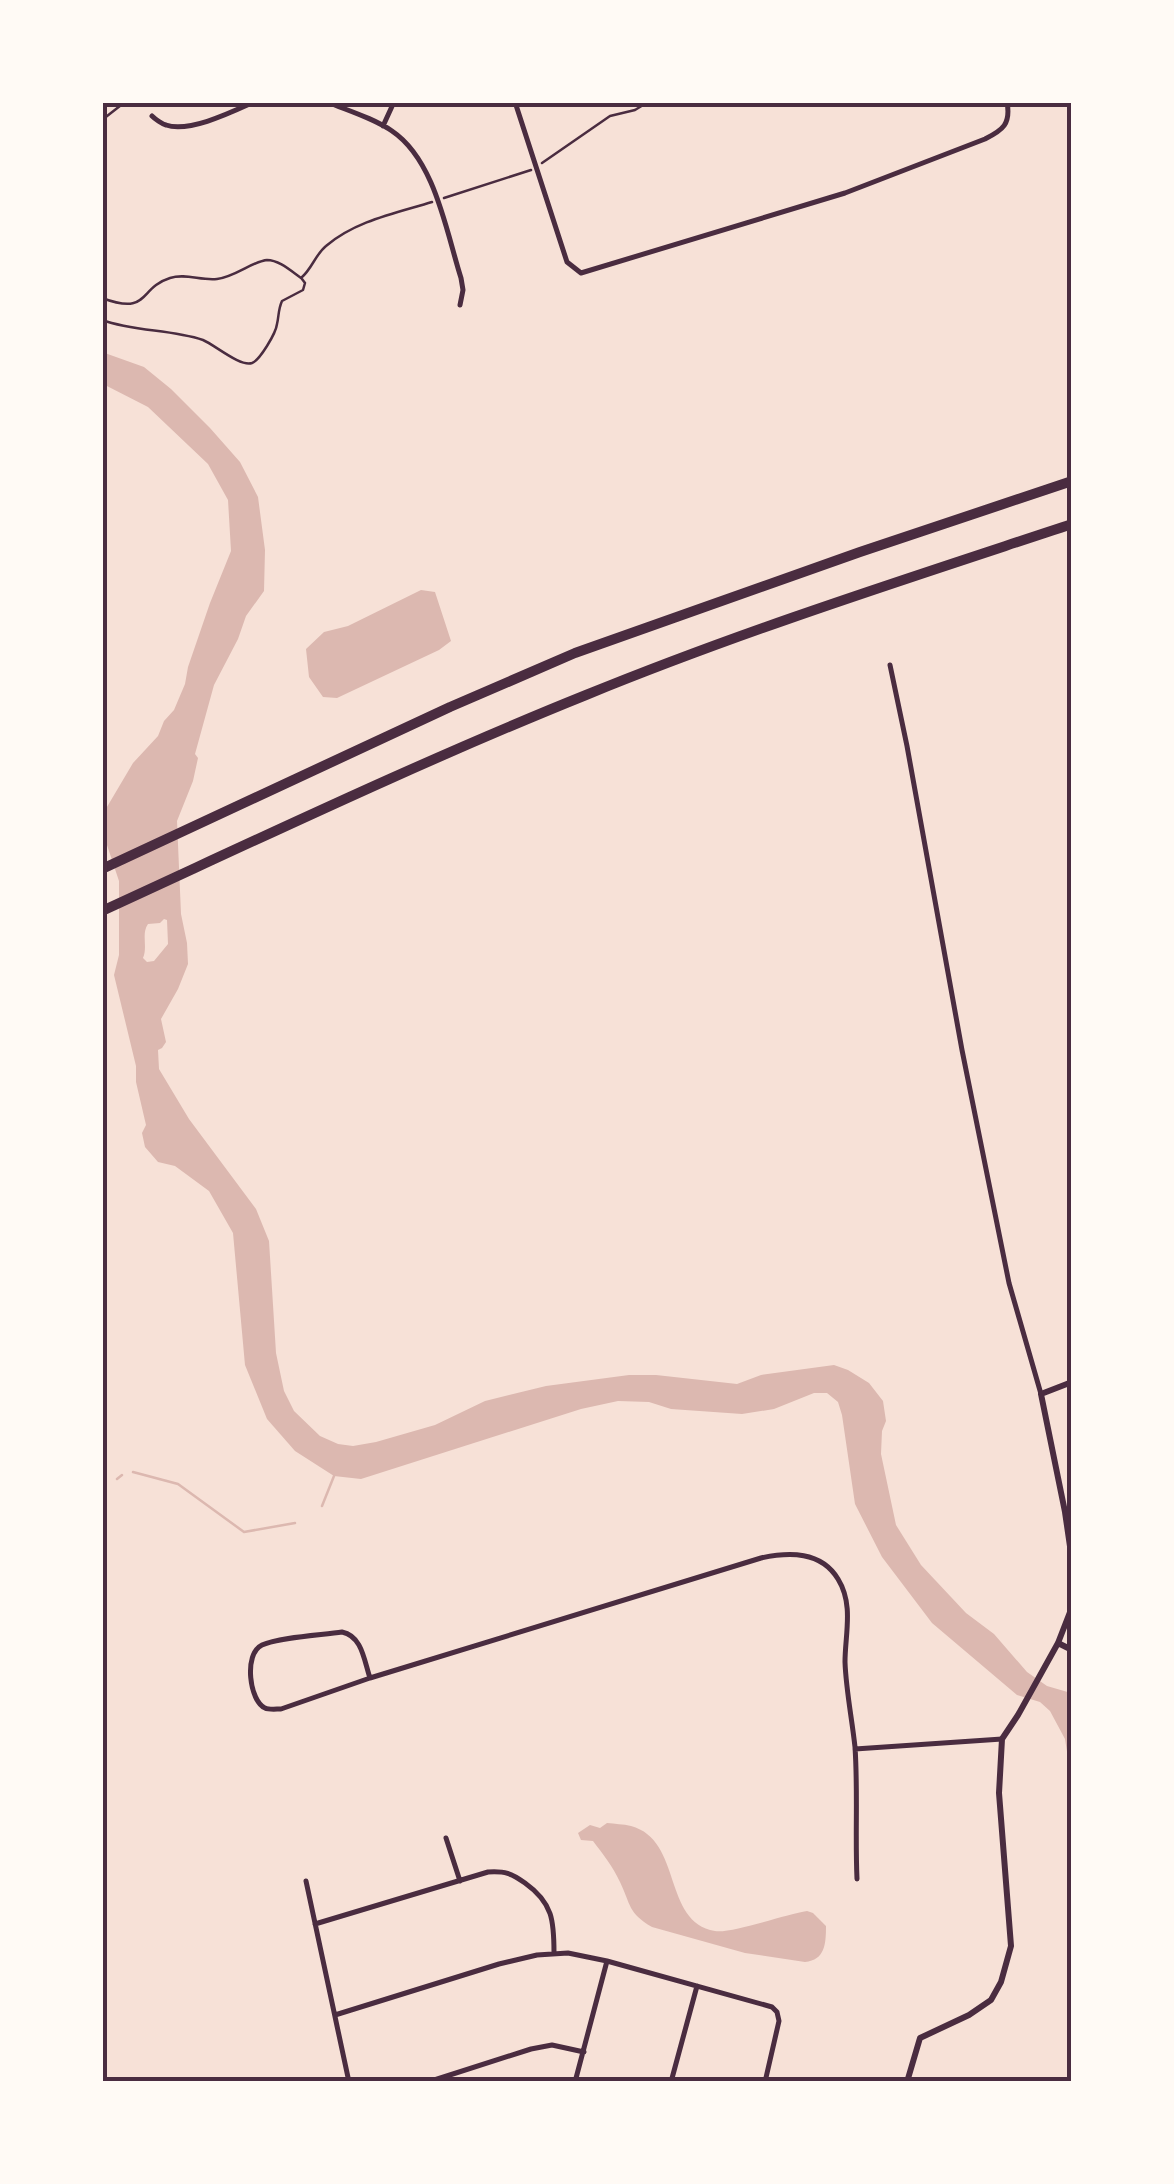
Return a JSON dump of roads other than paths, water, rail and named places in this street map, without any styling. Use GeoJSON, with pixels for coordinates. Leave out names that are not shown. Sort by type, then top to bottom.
{"type":"FeatureCollection","features":[{"type":"Feature","properties":{"kind":"highway"},"geometry":{"type":"LineString","coordinates":[[102,869],[450,707],[576,653],[1072,481]]}},
{"type":"Feature","properties":{"kind":"highway"},"geometry":{"type":"LineString","coordinates":[[102,911],[428,761],[588,694],[841,600],[1072,524]]}},
{"type":"Feature","properties":{"kind":"street"},"geometry":{"type":"LineString","coordinates":[[152,116],[166,126],[195,124],[254,102]]}},
{"type":"Feature","properties":{"kind":"street"},"geometry":{"type":"LineString","coordinates":[[327,102],[383,126],[412,149],[430,181],[462,278],[460,305]]}},
{"type":"Feature","properties":{"kind":"street"},"geometry":{"type":"LineString","coordinates":[[383,126],[394,102]]}},
{"type":"Feature","properties":{"kind":"street"},"geometry":{"type":"LineString","coordinates":[[515,102],[567,262],[581,273],[830,198],[984,139],[1004,126],[1009,117],[1007,102]]}},
{"type":"Feature","properties":{"kind":"street"},"geometry":{"type":"LineString","coordinates":[[890,665],[1009,1283],[1041,1394],[1072,1560]]}},
{"type":"Feature","properties":{"kind":"street"},"geometry":{"type":"LineString","coordinates":[[1041,1394],[1072,1382]]}},
{"type":"Feature","properties":{"kind":"street"},"geometry":{"type":"LineString","coordinates":[[370,1678],[358,1641],[342,1632],[264,1644],[251,1656],[258,1704],[270,1709],[287,1707],[370,1678],[772,1556],[797,1554],[816,1559],[840,1582],[849,1616],[846,1661],[855,1749],[857,1878]]}},
{"type":"Feature","properties":{"kind":"street"},"geometry":{"type":"LineString","coordinates":[[906,2082],[920,2038],[980,2008],[1001,1982],[1011,1946],[999,1793],[1002,1739],[1058,1643],[1072,1607]]}},
{"type":"Feature","properties":{"kind":"street"},"geometry":{"type":"LineString","coordinates":[[1058,1643],[1072,1650]]}},
{"type":"Feature","properties":{"kind":"street"},"geometry":{"type":"LineString","coordinates":[[855,1749],[1002,1739]]}},
{"type":"Feature","properties":{"kind":"street"},"geometry":{"type":"LineString","coordinates":[[446,1838],[460,1881]]}},
{"type":"Feature","properties":{"kind":"street"},"geometry":{"type":"LineString","coordinates":[[315,1924],[488,1872],[504,1871],[546,1902],[551,1914],[554,1953]]}},
{"type":"Feature","properties":{"kind":"street"},"geometry":{"type":"LineString","coordinates":[[306,1881],[349,2082]]}},
{"type":"Feature","properties":{"kind":"street"},"geometry":{"type":"LineString","coordinates":[[335,2015],[498,1964],[537,1954],[568,1953],[772,2007],[779,2021],[764,2082]]}},
{"type":"Feature","properties":{"kind":"street"},"geometry":{"type":"LineString","coordinates":[[575,2082],[607,1961]]}},
{"type":"Feature","properties":{"kind":"street"},"geometry":{"type":"LineString","coordinates":[[671,2082],[697,1986]]}},
{"type":"Feature","properties":{"kind":"street"},"geometry":{"type":"LineString","coordinates":[[428,2082],[552,2045],[584,2052]]}},
{"type":"Feature","properties":{"kind":"waterway"},"geometry":{"type":"LineString","coordinates":[[133,1472],[178,1484],[244,1532],[295,1523]]}},
{"type":"Feature","properties":{"kind":"waterway"},"geometry":{"type":"LineString","coordinates":[[117,1479],[122,1475]]}},
{"type":"Feature","properties":{"kind":"waterway"},"geometry":{"type":"LineString","coordinates":[[322,1506],[334,1476]]}}]}
